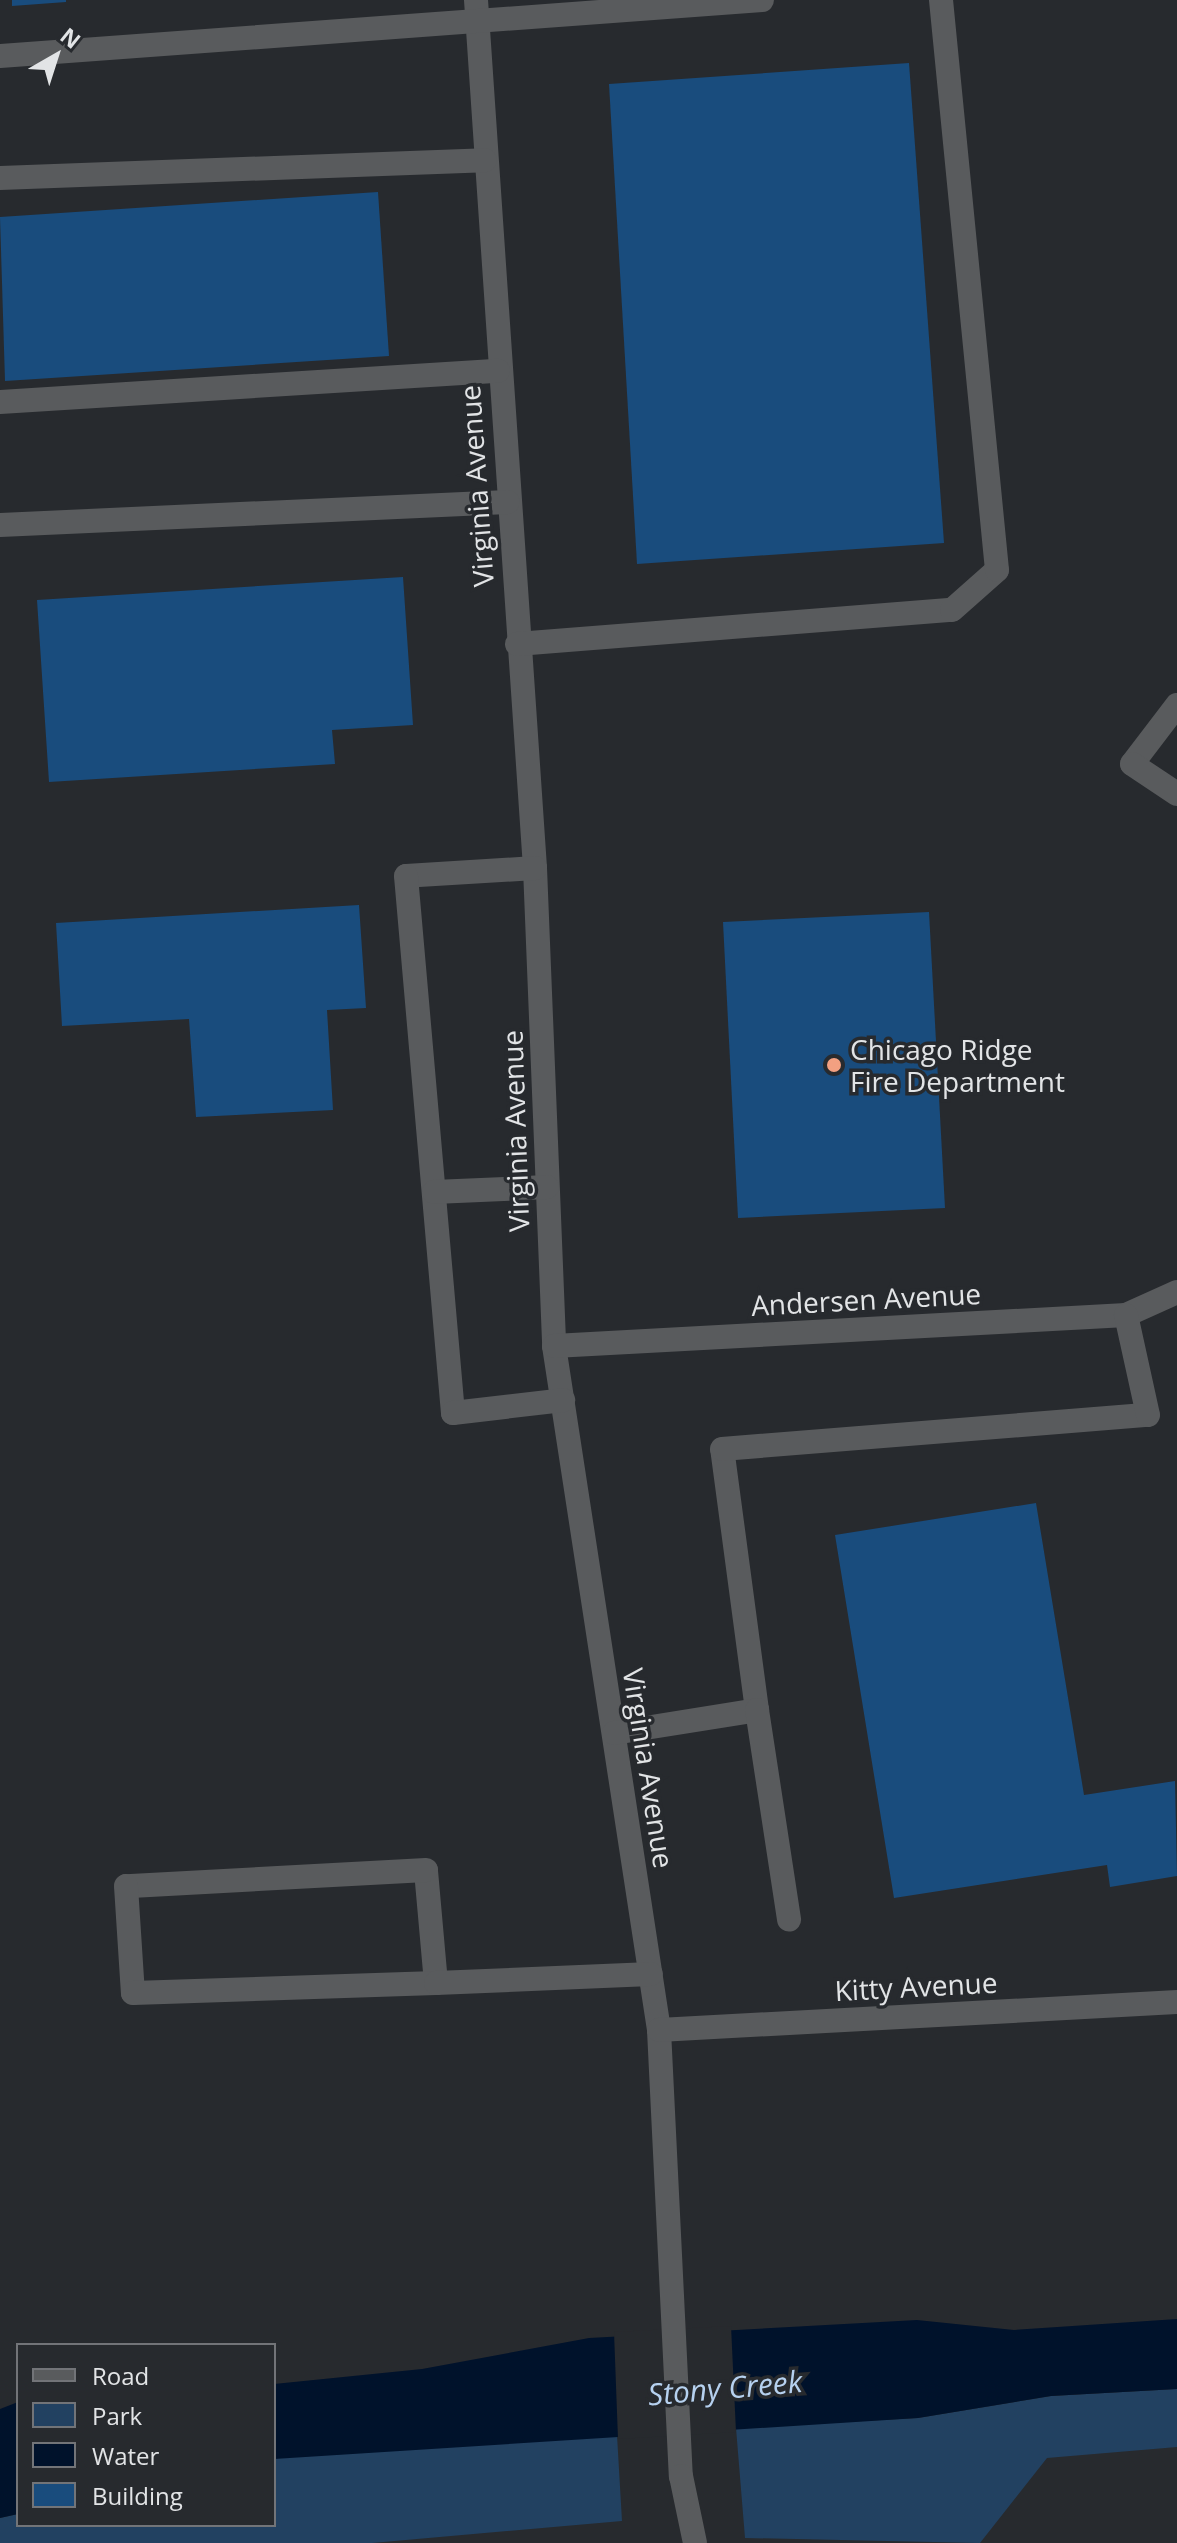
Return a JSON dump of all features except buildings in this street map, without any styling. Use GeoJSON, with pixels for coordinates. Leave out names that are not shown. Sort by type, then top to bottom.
{"type":"FeatureCollection","features":[{"type":"Feature","properties":{"kind":"street"},"geometry":{"type":"LineString","coordinates":[[0,56],[475,10],[762,0]]}},
{"type":"Feature","properties":{"kind":"street"},"geometry":{"type":"LineString","coordinates":[[517,644],[952,610],[997,570],[941,0]]}},
{"type":"Feature","properties":{"kind":"street","name":"Virginia Avenue"},"geometry":{"type":"LineString","coordinates":[[475,10],[535,868],[554,1346],[659,2030],[681,2476],[695,2543]]}},
{"type":"Feature","properties":{"kind":"street"},"geometry":{"type":"LineString","coordinates":[[0,178],[485,160]]}},
{"type":"Feature","properties":{"kind":"street"},"geometry":{"type":"LineString","coordinates":[[0,402],[498,371]]}},
{"type":"Feature","properties":{"kind":"street"},"geometry":{"type":"LineString","coordinates":[[0,525],[507,502]]}},
{"type":"Feature","properties":{"kind":"street"},"geometry":{"type":"LineString","coordinates":[[1177,705],[1132,764],[1177,794]]}},
{"type":"Feature","properties":{"kind":"street"},"geometry":{"type":"LineString","coordinates":[[535,868],[406,876],[453,1413],[563,1400]]}},
{"type":"Feature","properties":{"kind":"street"},"geometry":{"type":"LineString","coordinates":[[434,1192],[547,1187]]}},
{"type":"Feature","properties":{"kind":"street","name":"Andersen Avenue"},"geometry":{"type":"LineString","coordinates":[[554,1346],[1126,1315],[1177,1292]]}},
{"type":"Feature","properties":{"kind":"street"},"geometry":{"type":"LineString","coordinates":[[789,1920],[722,1449],[1148,1415],[1126,1315]]}},
{"type":"Feature","properties":{"kind":"street"},"geometry":{"type":"LineString","coordinates":[[614,1733],[757,1710]]}},
{"type":"Feature","properties":{"kind":"street"},"geometry":{"type":"LineString","coordinates":[[436,1983],[426,1870],[126,1886],[133,1993],[436,1983],[651,1974]]}},
{"type":"Feature","properties":{"kind":"street","name":"Kitty Avenue"},"geometry":{"type":"LineString","coordinates":[[659,2030],[1177,2002]]}},
{"type":"Feature","properties":{"kind":"green space"},"geometry":{"type":"Polygon","coordinates":[[[1177,2389],[1177,2447],[1047,2458],[980,2543],[745,2538],[736,2428],[918,2418],[1051,2396],[1177,2389]]]}},
{"type":"Feature","properties":{"kind":"green space"},"geometry":{"type":"Polygon","coordinates":[[[617,2435],[622,2521],[372,2543],[0,2543],[0,2518],[16,2514],[16,2527],[276,2527],[276,2458],[294,2454],[617,2435]]]}},
{"type":"Feature","properties":{"kind":"water","name":"Stony Creek"},"geometry":{"type":"Polygon","coordinates":[[[1177,2319],[1177,2389],[1051,2396],[918,2418],[276,2459],[276,2384],[422,2369],[589,2338],[917,2320],[1014,2330],[1177,2319]]]}},
{"type":"Feature","properties":{"kind":"water"},"geometry":{"type":"Polygon","coordinates":[[[16,2403],[16,2514],[0,2518],[0,2409],[16,2403]]]}},
{"type":"Feature","properties":{"kind":"pier"},"geometry":{"type":"Polygon","coordinates":[[[731,2326],[736,2432],[618,2439],[614,2332],[731,2326]]]}},
{"type":"Feature","properties":{"kind":"place","name":"Chicago Ridge Fire Department"},"geometry":{"type":"Point","coordinates":[834,1065]}}]}
